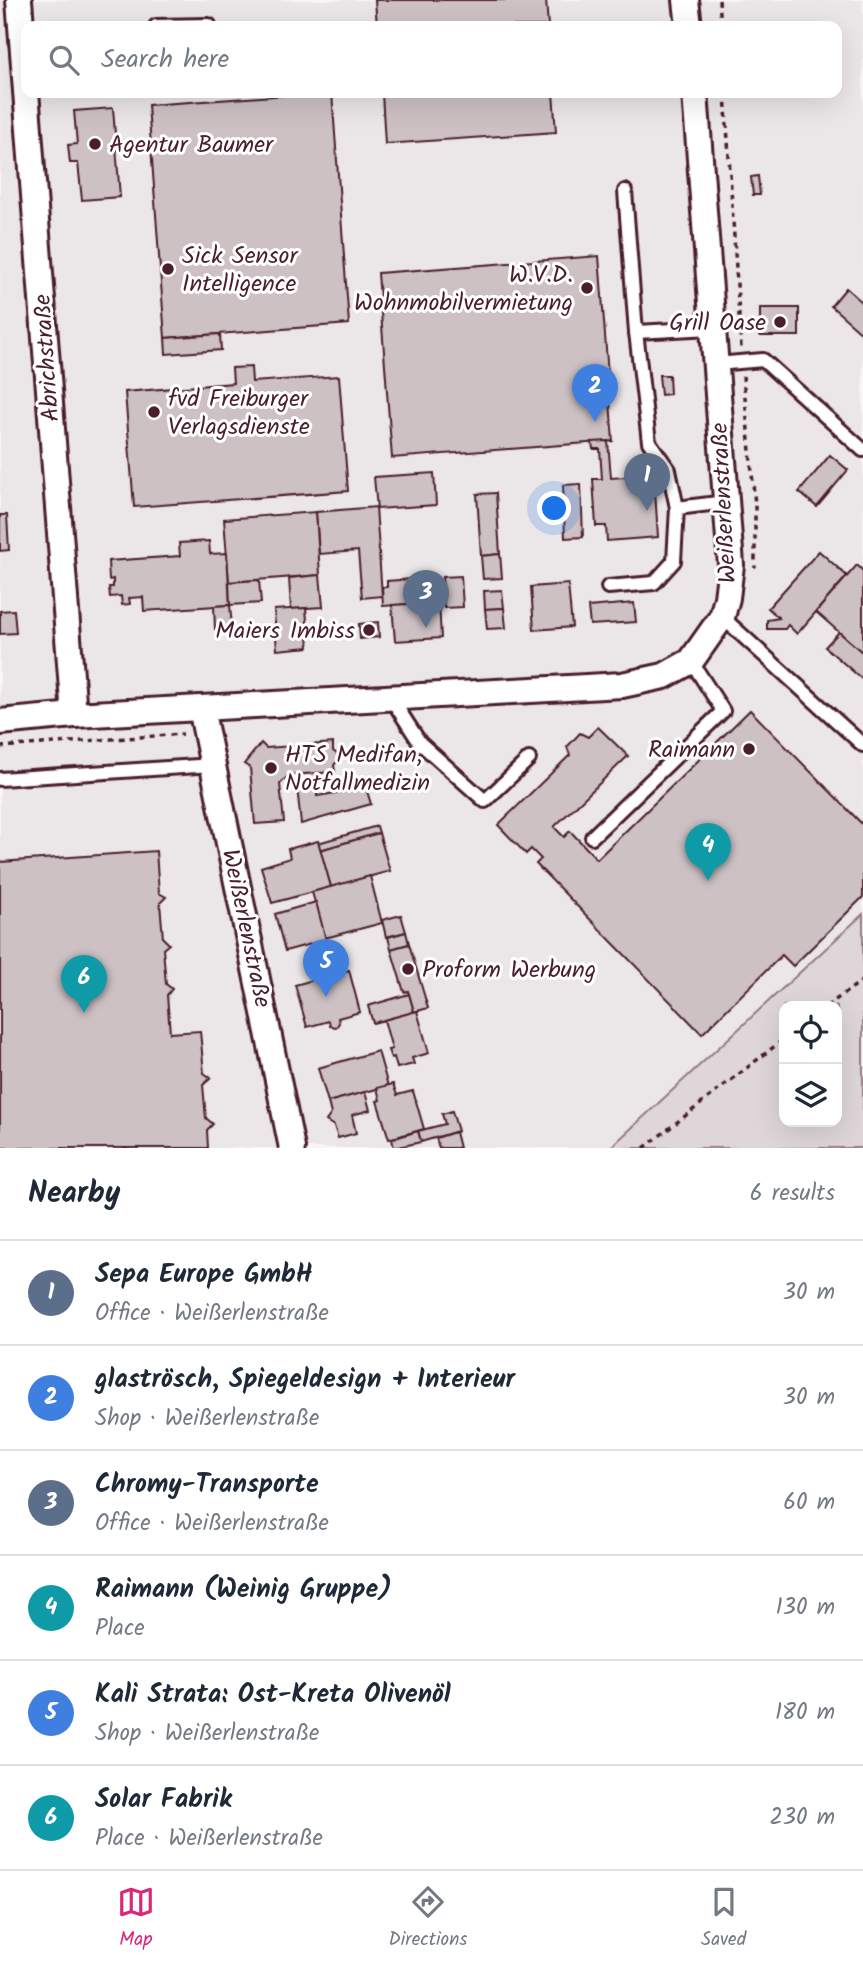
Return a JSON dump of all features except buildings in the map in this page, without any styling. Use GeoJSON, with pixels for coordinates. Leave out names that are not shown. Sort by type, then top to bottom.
{"type":"FeatureCollection","features":[{"type":"Feature","properties":{"kind":"street","name":"Abrichstraße"},"geometry":{"type":"LineString","coordinates":[[19,0],[22,21]]}},
{"type":"Feature","properties":{"kind":"street"},"geometry":{"type":"LineString","coordinates":[[686,0],[688,21]]}},
{"type":"Feature","properties":{"kind":"street","name":"Abrichstraße"},"geometry":{"type":"LineString","coordinates":[[29,98],[74,715]]}},
{"type":"Feature","properties":{"kind":"street","name":"Weißerlenstraße"},"geometry":{"type":"LineString","coordinates":[[691,662],[722,617],[731,565],[695,98]]}},
{"type":"Feature","properties":{"kind":"street"},"geometry":{"type":"LineString","coordinates":[[0,722],[74,715],[204,720],[391,698],[622,685],[664,676],[691,662]]}},
{"type":"Feature","properties":{"kind":"street","name":"Weißerlenstraße"},"geometry":{"type":"LineString","coordinates":[[204,720],[292,1148]]}},
{"type":"Feature","properties":{"kind":"lane"},"geometry":{"type":"LineString","coordinates":[[608,587],[654,583],[674,561],[677,508],[669,470],[649,442],[636,332],[625,191]]}},
{"type":"Feature","properties":{"kind":"lane"},"geometry":{"type":"LineString","coordinates":[[636,332],[712,328]]}},
{"type":"Feature","properties":{"kind":"lane"},"geometry":{"type":"LineString","coordinates":[[716,365],[763,360],[863,450]]}},
{"type":"Feature","properties":{"kind":"lane"},"geometry":{"type":"LineString","coordinates":[[677,508],[726,502]]}},
{"type":"Feature","properties":{"kind":"lane"},"geometry":{"type":"LineString","coordinates":[[722,617],[863,745]]}},
{"type":"Feature","properties":{"kind":"lane"},"geometry":{"type":"LineString","coordinates":[[592,837],[723,711],[691,662]]}},
{"type":"Feature","properties":{"kind":"lane"},"geometry":{"type":"LineString","coordinates":[[391,698],[419,743],[485,801],[529,760]]}},
{"type":"Feature","properties":{"kind":"lane"},"geometry":{"type":"LineString","coordinates":[[0,779],[213,765]]}},
{"type":"Feature","properties":{"kind":"path"},"geometry":{"type":"LineString","coordinates":[[719,0],[720,21]]}},
{"type":"Feature","properties":{"kind":"path"},"geometry":{"type":"LineString","coordinates":[[725,98],[742,362],[755,505],[757,557],[754,578]]}},
{"type":"Feature","properties":{"kind":"path"},"geometry":{"type":"LineString","coordinates":[[0,747],[204,720]]}},
{"type":"Feature","properties":{"kind":"path"},"geometry":{"type":"LineString","coordinates":[[834,1001],[863,979]]}},
{"type":"Feature","properties":{"kind":"path"},"geometry":{"type":"LineString","coordinates":[[644,1148],[779,1043]]}},
{"type":"Feature","properties":{"kind":"shaded area"},"geometry":{"type":"Polygon","coordinates":[[[0,0],[863,0],[863,914],[610,1148],[0,1148],[0,0]]]}},
{"type":"Feature","properties":{"kind":"shaded area"},"geometry":{"type":"Polygon","coordinates":[[[863,914],[863,1148],[610,1148],[863,914]]]}},
{"type":"Feature","properties":{"kind":"place","name":"Agentur Baumer"},"geometry":{"type":"Point","coordinates":[95,144]}},
{"type":"Feature","properties":{"kind":"place","name":"Sick Sensor Intelligence"},"geometry":{"type":"Point","coordinates":[168,269]}},
{"type":"Feature","properties":{"kind":"place","name":"W.V.D. Wohnmobilvermietung"},"geometry":{"type":"Point","coordinates":[587,288]}},
{"type":"Feature","properties":{"kind":"place","name":"Grill Oase"},"geometry":{"type":"Point","coordinates":[780,322]}},
{"type":"Feature","properties":{"kind":"place","name":"fvd Freiburger Verlagsdienste"},"geometry":{"type":"Point","coordinates":[154,412]}},
{"type":"Feature","properties":{"kind":"place","name":"glaströsch, Spiegeldesign + Interieur"},"geometry":{"type":"Point","coordinates":[595,422]}},
{"type":"Feature","properties":{"kind":"place","name":"Sepa Europe GmbH"},"geometry":{"type":"Point","coordinates":[647,511]}},
{"type":"Feature","properties":{"kind":"place","name":"Chromy-Transporte"},"geometry":{"type":"Point","coordinates":[426,628]}},
{"type":"Feature","properties":{"kind":"place","name":"Maiers Imbiss"},"geometry":{"type":"Point","coordinates":[369,630]}},
{"type":"Feature","properties":{"kind":"place","name":"Raimann"},"geometry":{"type":"Point","coordinates":[749,749]}},
{"type":"Feature","properties":{"kind":"place","name":"HTS Medifan, Notfallmedizin"},"geometry":{"type":"Point","coordinates":[271,768]}},
{"type":"Feature","properties":{"kind":"place","name":"Raimann (Weinig Gruppe)"},"geometry":{"type":"Point","coordinates":[708,881]}},
{"type":"Feature","properties":{"kind":"place","name":"Proform Werbung"},"geometry":{"type":"Point","coordinates":[408,969]}},
{"type":"Feature","properties":{"kind":"place","name":"Kali Strata: Ost-Kreta Olivenöl"},"geometry":{"type":"Point","coordinates":[326,997]}},
{"type":"Feature","properties":{"kind":"place","name":"Solar Fabrik"},"geometry":{"type":"Point","coordinates":[84,1013]}}]}
